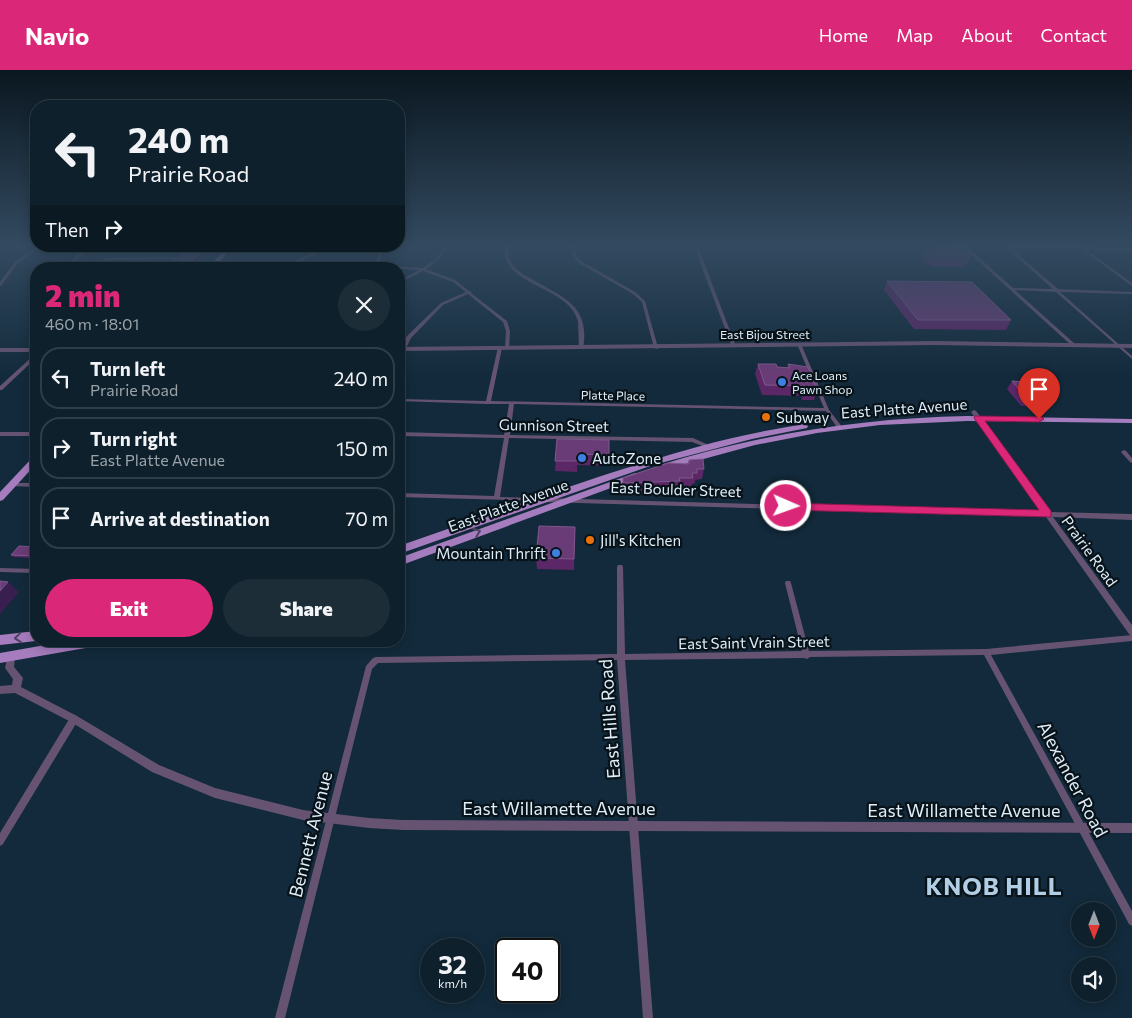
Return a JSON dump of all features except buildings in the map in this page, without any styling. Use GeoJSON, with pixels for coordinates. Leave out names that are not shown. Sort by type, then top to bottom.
{"type":"FeatureCollection","features":[{"type":"Feature","properties":{"kind":"main road","name":"East Platte Avenue"},"geometry":{"type":"LineString","coordinates":[[405,548],[650,462],[758,434],[918,414],[1132,415]]}},
{"type":"Feature","properties":{"kind":"main road","name":"East Platte Avenue"},"geometry":{"type":"LineString","coordinates":[[976,415],[1132,421]]}},
{"type":"Feature","properties":{"kind":"main road","name":"East Platte Avenue"},"geometry":{"type":"LineString","coordinates":[[405,560],[566,500],[689,459],[837,425]]}},
{"type":"Feature","properties":{"kind":"main road"},"geometry":{"type":"LineString","coordinates":[[734,448],[734,443],[758,434]]}},
{"type":"Feature","properties":{"kind":"main road"},"geometry":{"type":"LineString","coordinates":[[689,459],[692,454],[702,452],[708,446]]}},
{"type":"Feature","properties":{"kind":"main road"},"geometry":{"type":"LineString","coordinates":[[0,498],[30,466]]}},
{"type":"Feature","properties":{"kind":"main road"},"geometry":{"type":"LineString","coordinates":[[0,640],[30,637]]}},
{"type":"Feature","properties":{"kind":"main road"},"geometry":{"type":"LineString","coordinates":[[5,658],[65,647]]}},
{"type":"Feature","properties":{"kind":"street"},"geometry":{"type":"LineString","coordinates":[[464,288],[505,320],[508,331],[507,348]]}},
{"type":"Feature","properties":{"kind":"street"},"geometry":{"type":"LineString","coordinates":[[545,288],[563,300],[577,313],[580,322],[581,348]]}},
{"type":"Feature","properties":{"kind":"street"},"geometry":{"type":"LineString","coordinates":[[624,288],[644,302],[656,348]]}},
{"type":"Feature","properties":{"kind":"street"},"geometry":{"type":"LineString","coordinates":[[712,288],[733,344]]}},
{"type":"Feature","properties":{"kind":"street"},"geometry":{"type":"LineString","coordinates":[[1054,288],[1132,358]]}},
{"type":"Feature","properties":{"kind":"street"},"geometry":{"type":"LineString","coordinates":[[1012,289],[1132,293]]}},
{"type":"Feature","properties":{"kind":"street"},"geometry":{"type":"LineString","coordinates":[[1012,289],[1073,344]]}},
{"type":"Feature","properties":{"kind":"street"},"geometry":{"type":"LineString","coordinates":[[405,343],[442,304],[470,292]]}},
{"type":"Feature","properties":{"kind":"street","name":"East Bijou Street"},"geometry":{"type":"LineString","coordinates":[[405,349],[656,348],[733,344],[1073,344],[1132,346]]}},
{"type":"Feature","properties":{"kind":"street"},"geometry":{"type":"LineString","coordinates":[[800,344],[827,410],[837,425]]}},
{"type":"Feature","properties":{"kind":"street"},"geometry":{"type":"LineString","coordinates":[[488,402],[500,348]]}},
{"type":"Feature","properties":{"kind":"street"},"geometry":{"type":"LineString","coordinates":[[0,350],[30,350]]}},
{"type":"Feature","properties":{"kind":"street"},"geometry":{"type":"LineString","coordinates":[[0,389],[30,362]]}},
{"type":"Feature","properties":{"kind":"street","name":"Platte Place"},"geometry":{"type":"LineString","coordinates":[[405,400],[827,410]]}},
{"type":"Feature","properties":{"kind":"street"},"geometry":{"type":"LineString","coordinates":[[497,498],[512,403]]}},
{"type":"Feature","properties":{"kind":"street","name":"Prairie Road"},"geometry":{"type":"LineString","coordinates":[[976,415],[1132,632]]}},
{"type":"Feature","properties":{"kind":"street"},"geometry":{"type":"LineString","coordinates":[[0,434],[30,434]]}},
{"type":"Feature","properties":{"kind":"street","name":"Gunnison Street"},"geometry":{"type":"LineString","coordinates":[[405,434],[693,440],[708,446]]}},
{"type":"Feature","properties":{"kind":"street"},"geometry":{"type":"LineString","coordinates":[[1124,452],[1132,461]]}},
{"type":"Feature","properties":{"kind":"street"},"geometry":{"type":"LineString","coordinates":[[12,485],[30,485]]}},
{"type":"Feature","properties":{"kind":"street"},"geometry":{"type":"LineString","coordinates":[[596,490],[607,501]]}},
{"type":"Feature","properties":{"kind":"street","name":"East Boulder Street"},"geometry":{"type":"LineString","coordinates":[[405,495],[1132,517]]}},
{"type":"Feature","properties":{"kind":"street","name":"East Hills Road"},"geometry":{"type":"LineString","coordinates":[[620,567],[621,658],[648,1018]]}},
{"type":"Feature","properties":{"kind":"street"},"geometry":{"type":"LineString","coordinates":[[0,570],[30,571]]}},
{"type":"Feature","properties":{"kind":"street"},"geometry":{"type":"LineString","coordinates":[[788,583],[807,656]]}},
{"type":"Feature","properties":{"kind":"street","name":"East Saint Vrain Street"},"geometry":{"type":"LineString","coordinates":[[376,660],[807,656],[986,652],[1132,638]]}},
{"type":"Feature","properties":{"kind":"street","name":"Alexander Road"},"geometry":{"type":"LineString","coordinates":[[986,652],[1132,921]]}},
{"type":"Feature","properties":{"kind":"street"},"geometry":{"type":"LineString","coordinates":[[0,690],[16,689],[18,678],[9,668],[5,658]]}},
{"type":"Feature","properties":{"kind":"street","name":"Bennett Avenue"},"geometry":{"type":"LineString","coordinates":[[280,1018],[369,668],[376,660]]}},
{"type":"Feature","properties":{"kind":"street","name":"East Willamette Avenue"},"geometry":{"type":"LineString","coordinates":[[16,689],[74,719],[138,759],[188,783],[271,809],[331,819],[403,824],[1132,828]]}},
{"type":"Feature","properties":{"kind":"street"},"geometry":{"type":"LineString","coordinates":[[0,841],[74,719]]}},
{"type":"Feature","properties":{"kind":"place","name":"Ace Loans Pawn Shop"},"geometry":{"type":"Point","coordinates":[782,382]}},
{"type":"Feature","properties":{"kind":"place","name":"Subway"},"geometry":{"type":"Point","coordinates":[766,417]}},
{"type":"Feature","properties":{"kind":"place","name":"AutoZone"},"geometry":{"type":"Point","coordinates":[582,458]}},
{"type":"Feature","properties":{"kind":"place","name":"Jill's Kitchen"},"geometry":{"type":"Point","coordinates":[590,540]}},
{"type":"Feature","properties":{"kind":"place","name":"Mountain Thrift"},"geometry":{"type":"Point","coordinates":[556,553]}},
{"type":"Feature","properties":{"kind":"district","name":"KNOB HILL"},"geometry":{"type":"Point","coordinates":[994,885]}},
{"type":"Feature","properties":{"kind":"route"},"geometry":{"type":"LineString","coordinates":[[786,506],[1047,514],[978,418],[1039,419]]}}]}
